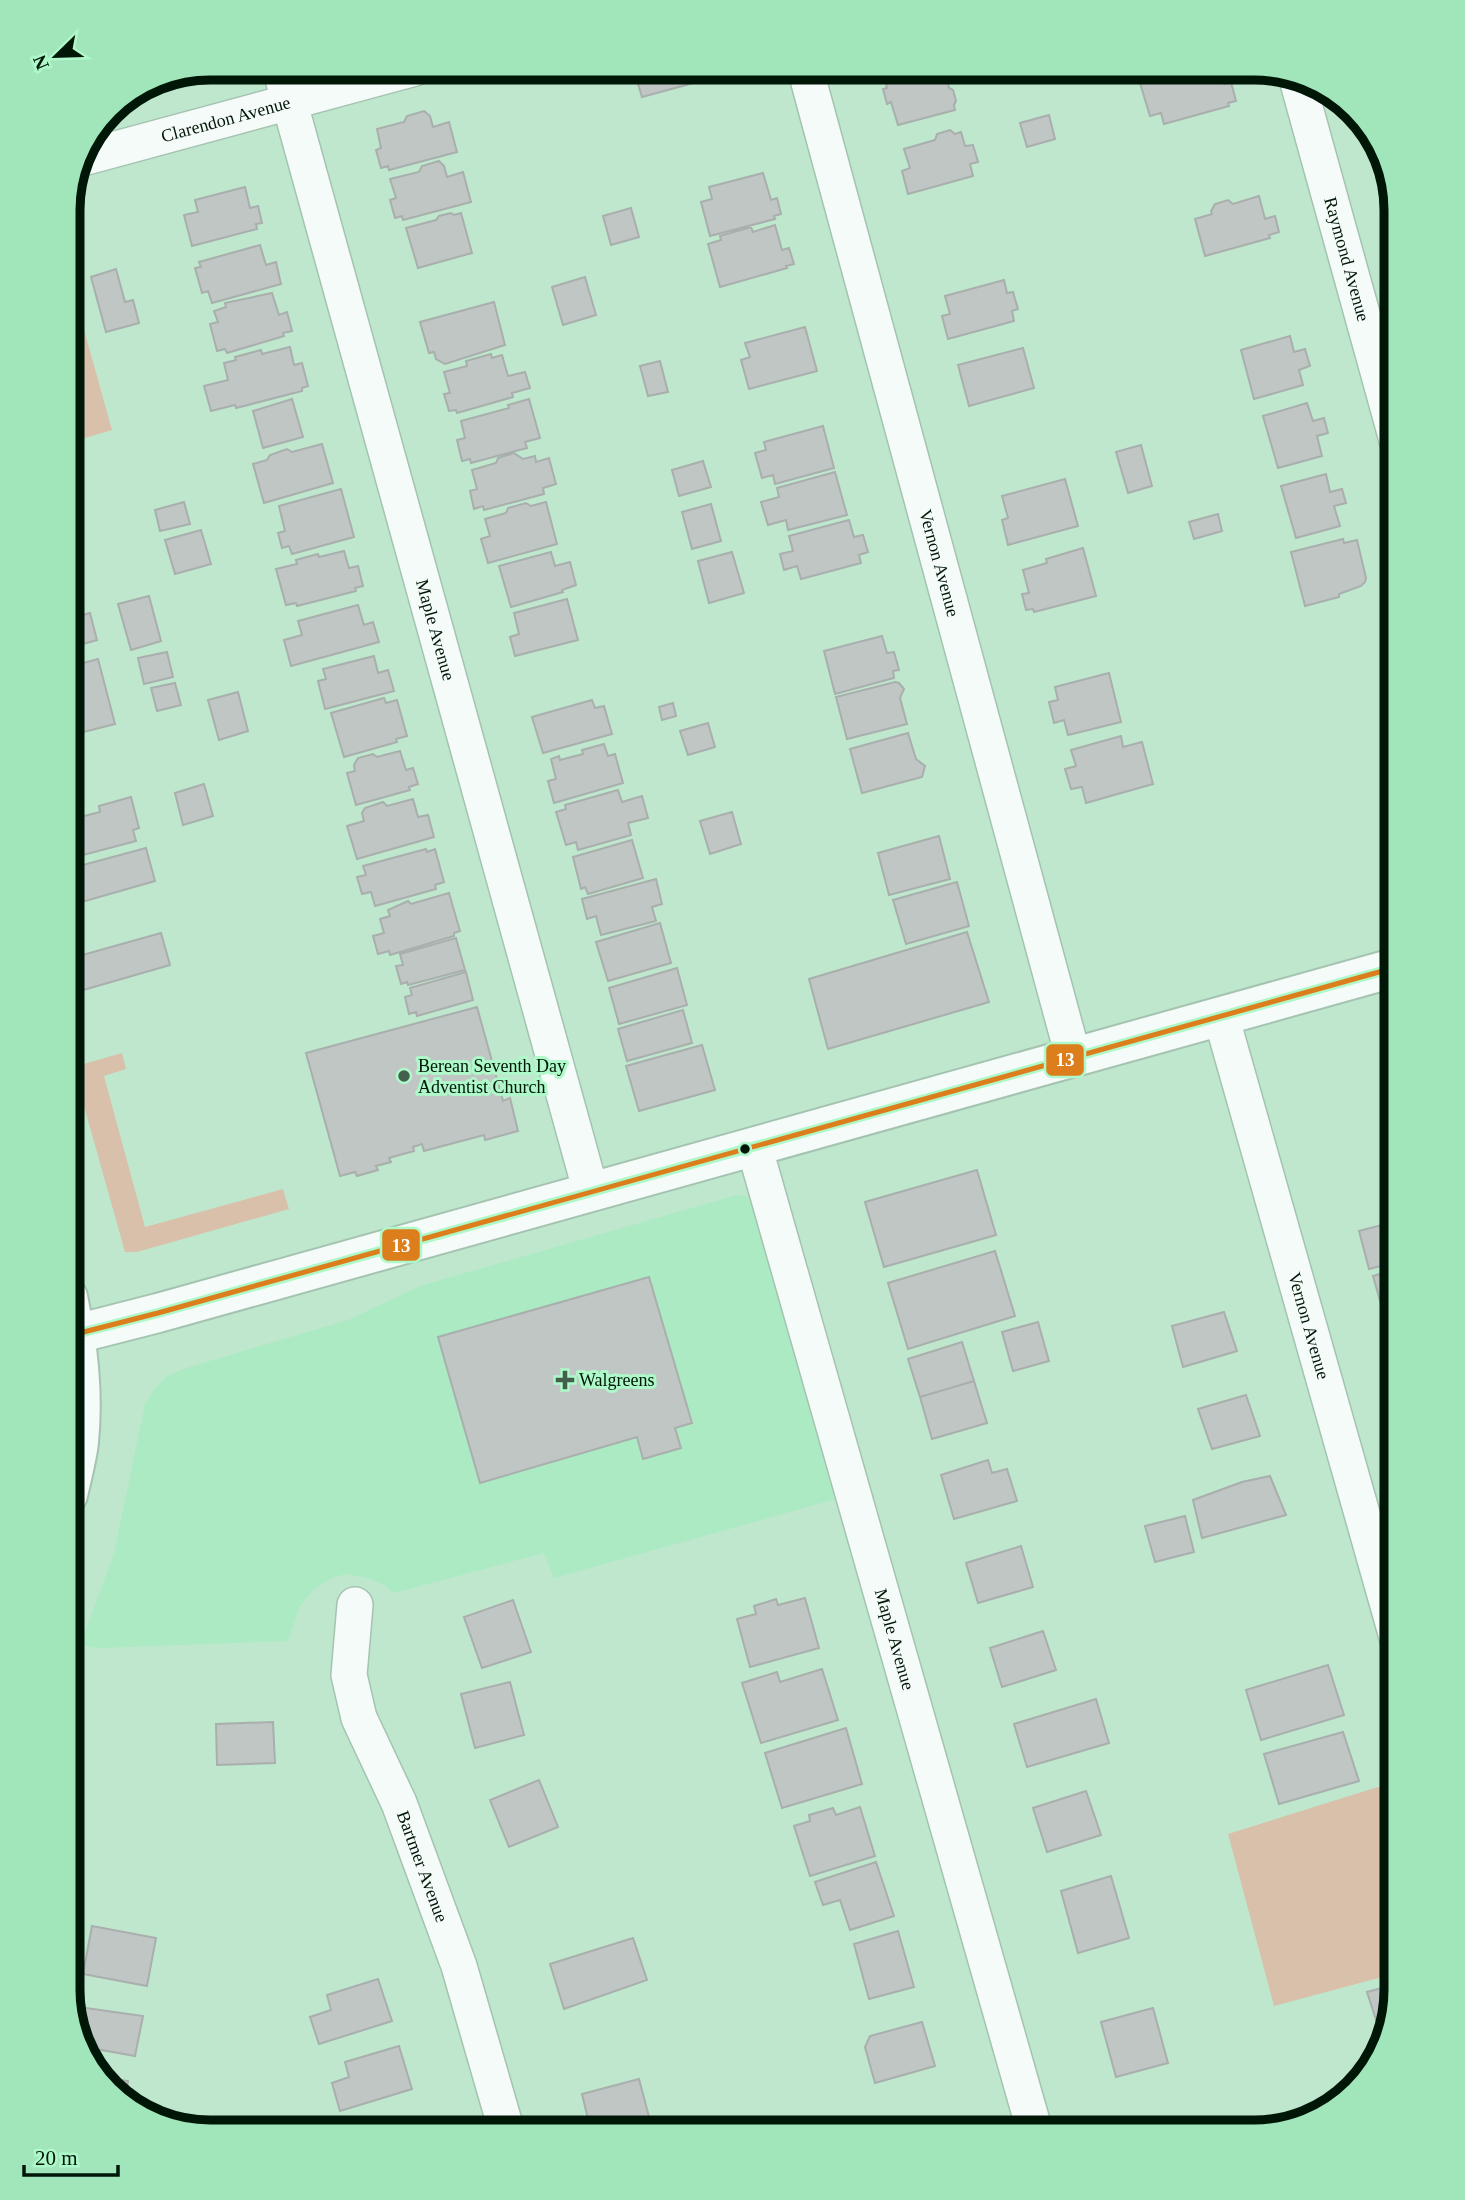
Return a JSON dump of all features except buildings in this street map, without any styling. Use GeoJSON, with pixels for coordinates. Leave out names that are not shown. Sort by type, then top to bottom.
{"type":"FeatureCollection","features":[{"type":"Feature","properties":{"kind":"main road"},"geometry":{"type":"LineString","coordinates":[[80,1333],[1384,971]]}},
{"type":"Feature","properties":{"kind":"main road"},"geometry":{"type":"LineString","coordinates":[[80,1398],[80,1417]]}},
{"type":"Feature","properties":{"kind":"street","name":"Maple Avenue"},"geometry":{"type":"LineString","coordinates":[[284,81],[591,1192]]}},
{"type":"Feature","properties":{"kind":"street","name":"Clarendon Avenue"},"geometry":{"type":"LineString","coordinates":[[93,155],[370,81]]}},
{"type":"Feature","properties":{"kind":"street","name":"Vernon Avenue"},"geometry":{"type":"LineString","coordinates":[[809,81],[1073,1056]]}},
{"type":"Feature","properties":{"kind":"street","name":"Raymond Avenue"},"geometry":{"type":"LineString","coordinates":[[1300,89],[1384,393]]}},
{"type":"Feature","properties":{"kind":"street","name":"Vernon Avenue"},"geometry":{"type":"LineString","coordinates":[[1221,1016],[1384,1591]]}},
{"type":"Feature","properties":{"kind":"street","name":"Maple Avenue"},"geometry":{"type":"LineString","coordinates":[[754,1146],[1032,2120]]}},
{"type":"Feature","properties":{"kind":"street","name":"Bartmer Avenue"},"geometry":{"type":"LineString","coordinates":[[355,1605],[349,1675],[359,1718],[399,1803],[459,1966],[503,2119]]}},
{"type":"Feature","properties":{"kind":"shaded area"},"geometry":{"type":"Polygon","coordinates":[[[81,319],[112,430],[81,439],[81,319]]]}},
{"type":"Feature","properties":{"kind":"shaded area"},"geometry":{"type":"Polygon","coordinates":[[[122,1053],[126,1069],[104,1076],[145,1227],[283,1189],[289,1209],[137,1252],[125,1252],[81,1094],[81,1065],[122,1053]]]}},
{"type":"Feature","properties":{"kind":"shaded area"},"geometry":{"type":"Polygon","coordinates":[[[737,1195],[746,1196],[754,1203],[836,1499],[554,1578],[544,1553],[394,1593],[384,1585],[365,1577],[345,1574],[330,1579],[313,1590],[299,1607],[288,1641],[100,1648],[80,1645],[114,1554],[145,1404],[154,1389],[167,1376],[186,1368],[348,1320],[420,1286],[737,1195]]]}},
{"type":"Feature","properties":{"kind":"shaded area"},"geometry":{"type":"Polygon","coordinates":[[[1384,1785],[1384,1976],[1274,2006],[1228,1834],[1384,1785]]]}},
{"type":"Feature","properties":{"kind":"transit line","name":"13"},"geometry":{"type":"LineString","coordinates":[[80,1333],[1384,971]]}},
{"type":"Feature","properties":{"kind":"place","name":"Berean Seventh Day Adventist Church"},"geometry":{"type":"Point","coordinates":[404,1076]}},
{"type":"Feature","properties":{"kind":"place","name":"Walgreens"},"geometry":{"type":"Point","coordinates":[565,1380]}}]}
